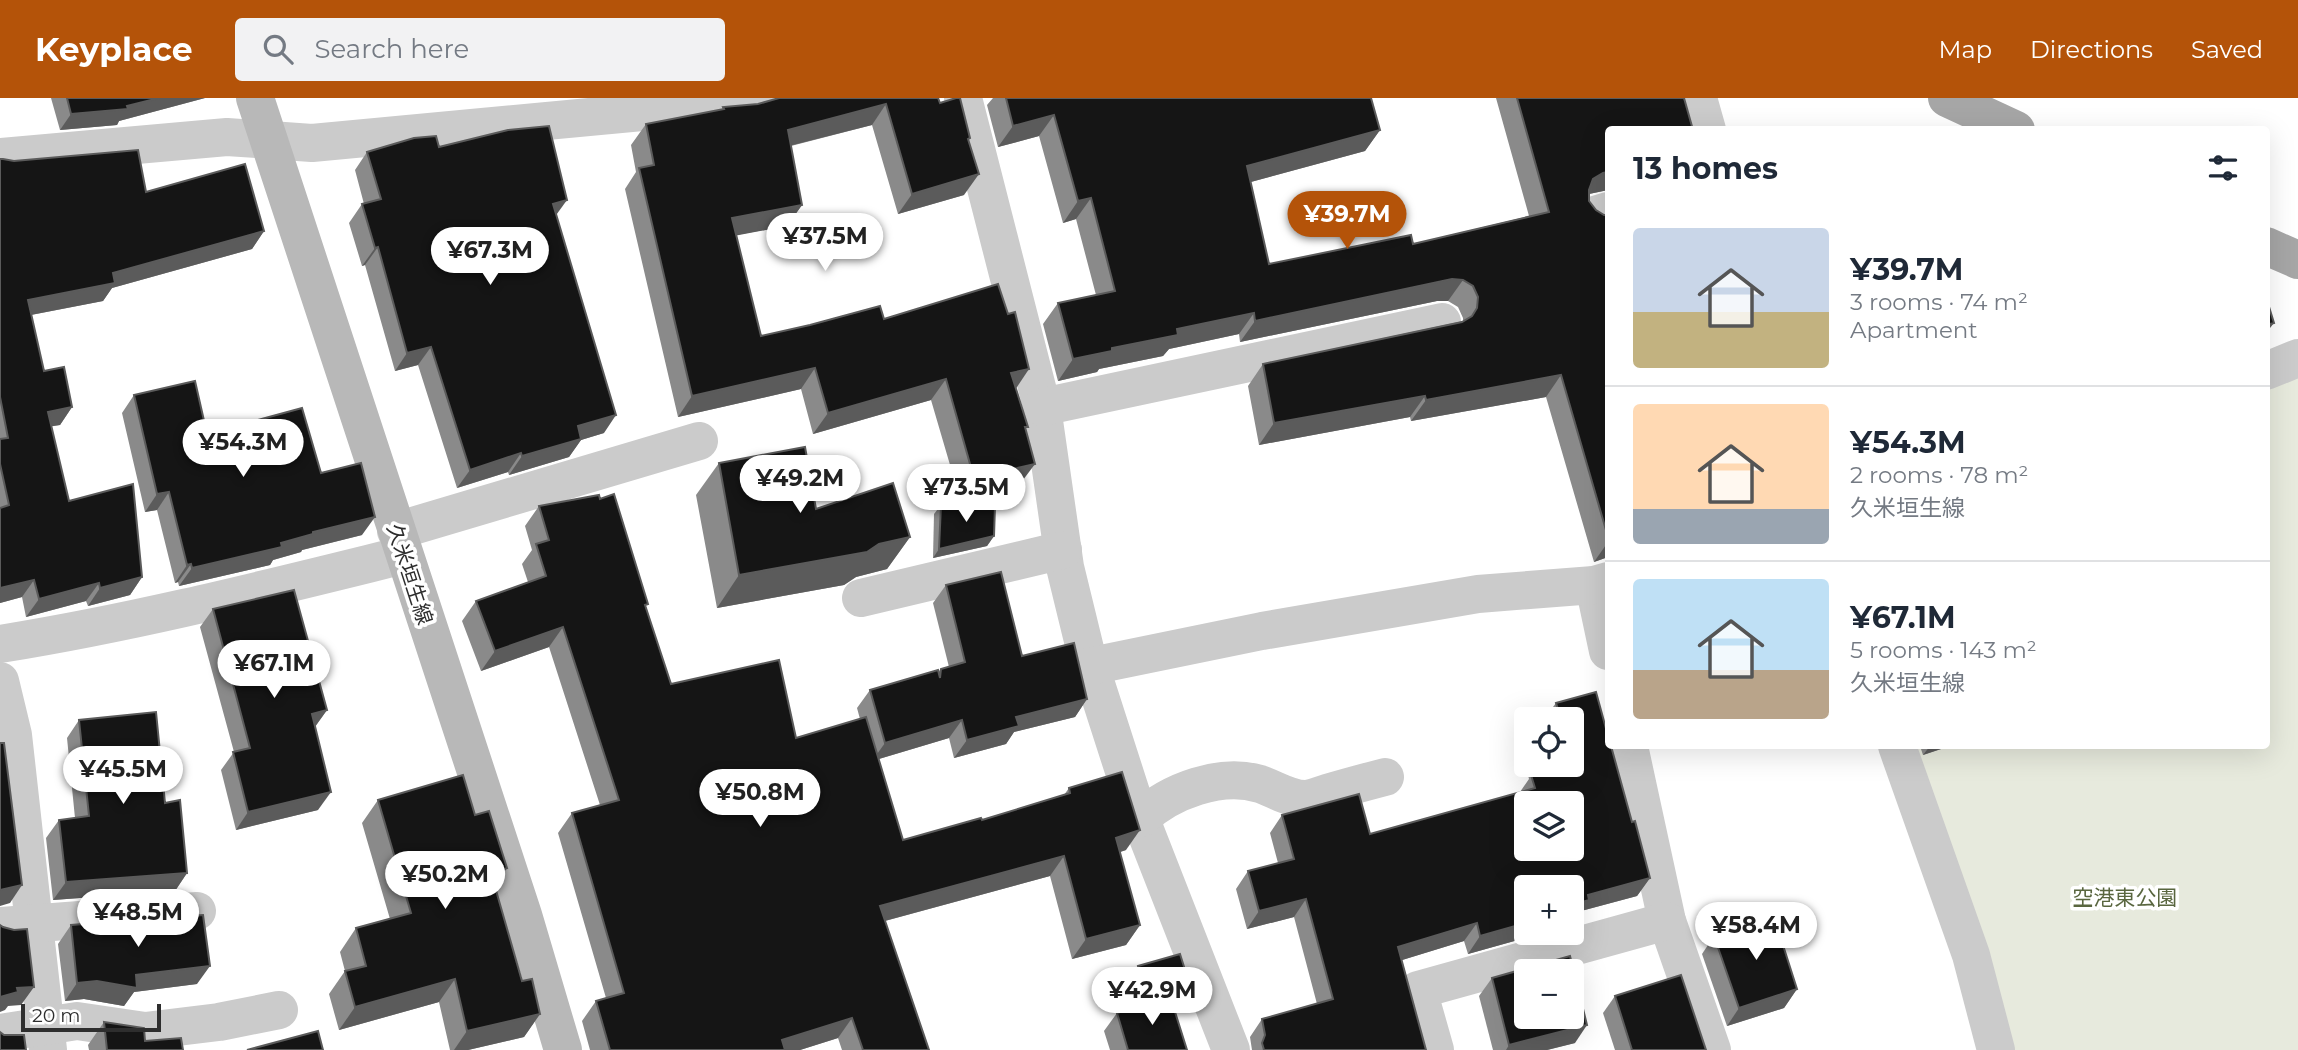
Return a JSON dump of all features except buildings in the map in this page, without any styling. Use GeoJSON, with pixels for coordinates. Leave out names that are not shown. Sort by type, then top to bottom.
{"type":"FeatureCollection","features":[{"type":"Feature","properties":{"kind":"main road","name":"久米垣生線"},"geometry":{"type":"LineString","coordinates":[[255,98],[523,915],[563,1050]]}},
{"type":"Feature","properties":{"kind":"main road"},"geometry":{"type":"LineString","coordinates":[[1947,98],[2006,126]]}},
{"type":"Feature","properties":{"kind":"main road"},"geometry":{"type":"LineString","coordinates":[[2270,248],[2298,260]]}},
{"type":"Feature","properties":{"kind":"street"},"geometry":{"type":"LineString","coordinates":[[0,157],[227,137],[312,143],[725,104],[758,98]]}},
{"type":"Feature","properties":{"kind":"street"},"geometry":{"type":"LineString","coordinates":[[962,98],[1042,407],[1063,550],[1091,666],[1141,818],[1231,1050]]}},
{"type":"Feature","properties":{"kind":"street"},"geometry":{"type":"LineString","coordinates":[[1698,98],[1706,126]]}},
{"type":"Feature","properties":{"kind":"street"},"geometry":{"type":"LineString","coordinates":[[1042,407],[1399,317],[1442,322]]}},
{"type":"Feature","properties":{"kind":"street"},"geometry":{"type":"LineString","coordinates":[[2270,369],[2298,358]]}},
{"type":"Feature","properties":{"kind":"street"},"geometry":{"type":"LineString","coordinates":[[0,644],[213,603],[400,543],[699,441]]}},
{"type":"Feature","properties":{"kind":"street"},"geometry":{"type":"LineString","coordinates":[[861,598],[1063,550]]}},
{"type":"Feature","properties":{"kind":"street"},"geometry":{"type":"LineString","coordinates":[[1091,666],[1275,629],[1452,598],[1601,583],[1605,622]]}},
{"type":"Feature","properties":{"kind":"street"},"geometry":{"type":"LineString","coordinates":[[0,681],[13,735],[17,924],[47,1038]]}},
{"type":"Feature","properties":{"kind":"street"},"geometry":{"type":"LineString","coordinates":[[1630,749],[1667,921],[1712,1050]]}},
{"type":"Feature","properties":{"kind":"street"},"geometry":{"type":"LineString","coordinates":[[1898,749],[1971,955],[1996,1050]]}},
{"type":"Feature","properties":{"kind":"street"},"geometry":{"type":"LineString","coordinates":[[1141,818],[1153,807],[1171,798],[1203,785],[1233,779],[1260,784],[1306,799],[1385,777]]}},
{"type":"Feature","properties":{"kind":"street"},"geometry":{"type":"LineString","coordinates":[[17,924],[197,911]]}},
{"type":"Feature","properties":{"kind":"street"},"geometry":{"type":"LineString","coordinates":[[1435,1050],[1418,990],[1667,921]]}},
{"type":"Feature","properties":{"kind":"street"},"geometry":{"type":"LineString","coordinates":[[0,1033],[47,1038],[77,1021],[145,1031],[219,1022],[279,1010]]}},
{"type":"Feature","properties":{"kind":"green space","name":"空港東公園"},"geometry":{"type":"Polygon","coordinates":[[[2298,374],[2298,1050],[2008,1050],[1913,749],[2270,749],[2270,384],[2298,374]]]}}]}
